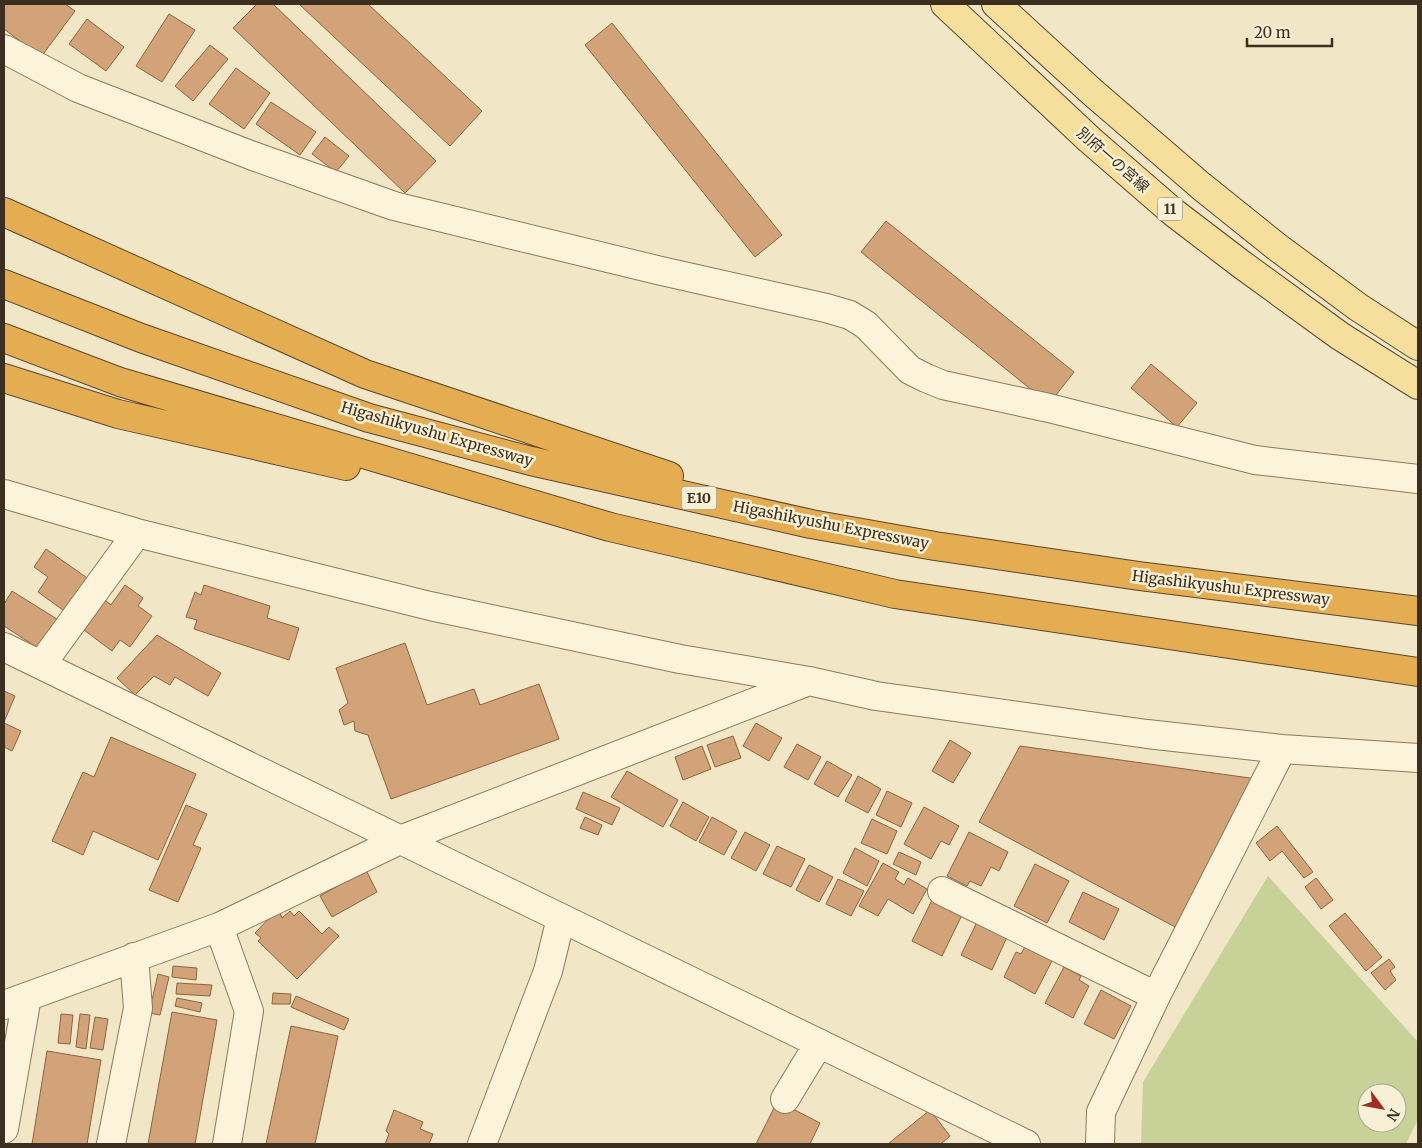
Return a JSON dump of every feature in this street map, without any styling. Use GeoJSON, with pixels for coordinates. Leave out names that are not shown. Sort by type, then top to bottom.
{"type":"FeatureCollection","features":[{"type":"Feature","properties":{"kind":"highway"},"geometry":{"type":"LineString","coordinates":[[4,212],[15,219],[365,374],[812,524]]}},
{"type":"Feature","properties":{"kind":"highway","name":"Higashikyushu Expressway"},"geometry":{"type":"LineString","coordinates":[[4,284],[141,338],[369,418],[531,461],[812,524],[935,546],[1129,575],[1418,611]]}},
{"type":"Feature","properties":{"kind":"highway"},"geometry":{"type":"LineString","coordinates":[[4,338],[120,382],[610,528]]}},
{"type":"Feature","properties":{"kind":"highway"},"geometry":{"type":"LineString","coordinates":[[4,378],[118,414],[895,594],[1418,672]]}},
{"type":"Feature","properties":{"kind":"main road","name":"別府一の宮線"},"geometry":{"type":"LineString","coordinates":[[945,4],[1090,140],[1174,212],[1241,264],[1340,336],[1418,385]]}},
{"type":"Feature","properties":{"kind":"main road","name":"11"},"geometry":{"type":"LineString","coordinates":[[996,4],[1091,92],[1201,186],[1277,247],[1358,307],[1418,346]]}},
{"type":"Feature","properties":{"kind":"street"},"geometry":{"type":"LineString","coordinates":[[4,49],[78,88],[253,156],[394,206],[850,315],[866,326],[910,370],[943,385],[1049,408],[1255,460],[1418,479]]}},
{"type":"Feature","properties":{"kind":"street"},"geometry":{"type":"LineString","coordinates":[[4,494],[137,533],[430,606],[680,658],[809,681],[876,696],[1118,730],[1282,749],[1418,758]]}},
{"type":"Feature","properties":{"kind":"street"},"geometry":{"type":"LineString","coordinates":[[41,665],[137,533]]}},
{"type":"Feature","properties":{"kind":"street"},"geometry":{"type":"LineString","coordinates":[[4,647],[1026,1144]]}},
{"type":"Feature","properties":{"kind":"street"},"geometry":{"type":"LineString","coordinates":[[4,1128],[15,1001],[219,927],[400,840],[809,681]]}},
{"type":"Feature","properties":{"kind":"street"},"geometry":{"type":"LineString","coordinates":[[1100,1144],[1100,1112],[1156,996],[1282,749]]}},
{"type":"Feature","properties":{"kind":"street"},"geometry":{"type":"LineString","coordinates":[[942,890],[1156,996]]}},
{"type":"Feature","properties":{"kind":"street"},"geometry":{"type":"LineString","coordinates":[[482,1144],[548,971],[561,918]]}},
{"type":"Feature","properties":{"kind":"street"},"geometry":{"type":"LineString","coordinates":[[219,927],[249,1011],[227,1144]]}},
{"type":"Feature","properties":{"kind":"street"},"geometry":{"type":"LineString","coordinates":[[111,1144],[138,1008],[134,957]]}},
{"type":"Feature","properties":{"kind":"street"},"geometry":{"type":"LineString","coordinates":[[785,1099],[818,1043]]}},
{"type":"Feature","properties":{"kind":"green space"},"geometry":{"type":"Polygon","coordinates":[[[1268,876],[1418,1042],[1418,1119],[1406,1144],[1141,1144],[1143,1082],[1268,876]]]}},
{"type":"Feature","properties":{"kind":"building"},"geometry":{"type":"Polygon","coordinates":[[[4,4],[65,4],[75,11],[41,57],[4,29],[4,4]]]}},
{"type":"Feature","properties":{"kind":"building"},"geometry":{"type":"Polygon","coordinates":[[[257,4],[273,4],[436,161],[405,193],[233,28],[257,4]]]}},
{"type":"Feature","properties":{"kind":"building"},"geometry":{"type":"Polygon","coordinates":[[[299,4],[368,4],[482,111],[450,146],[299,4]]]}},
{"type":"Feature","properties":{"kind":"building"},"geometry":{"type":"Polygon","coordinates":[[[169,14],[195,30],[162,82],[136,66],[169,14]]]}},
{"type":"Feature","properties":{"kind":"building"},"geometry":{"type":"Polygon","coordinates":[[[87,19],[124,47],[106,71],[69,44],[87,19]]]}},
{"type":"Feature","properties":{"kind":"building"},"geometry":{"type":"Polygon","coordinates":[[[612,23],[782,235],[755,257],[585,45],[612,23]]]}},
{"type":"Feature","properties":{"kind":"building"},"geometry":{"type":"Polygon","coordinates":[[[210,45],[228,59],[193,101],[175,86],[210,45]]]}},
{"type":"Feature","properties":{"kind":"building"},"geometry":{"type":"Polygon","coordinates":[[[236,68],[270,93],[244,129],[209,104],[236,68]]]}},
{"type":"Feature","properties":{"kind":"building"},"geometry":{"type":"Polygon","coordinates":[[[271,102],[316,132],[300,155],[256,124],[271,102]]]}},
{"type":"Feature","properties":{"kind":"building"},"geometry":{"type":"Polygon","coordinates":[[[325,137],[349,156],[336,172],[312,154],[325,137]]]}},
{"type":"Feature","properties":{"kind":"building"},"geometry":{"type":"Polygon","coordinates":[[[886,221],[1074,372],[1049,404],[861,252],[886,221]]]}},
{"type":"Feature","properties":{"kind":"building"},"geometry":{"type":"Polygon","coordinates":[[[1151,364],[1197,403],[1177,427],[1131,388],[1151,364]]]}},
{"type":"Feature","properties":{"kind":"building"},"geometry":{"type":"Polygon","coordinates":[[[46,549],[90,580],[67,613],[38,592],[48,577],[34,567],[46,549]]]}},
{"type":"Feature","properties":{"kind":"building"},"geometry":{"type":"Polygon","coordinates":[[[125,585],[143,598],[138,606],[152,616],[130,647],[120,640],[112,651],[84,630],[105,600],[111,605],[125,585]]]}},
{"type":"Feature","properties":{"kind":"building"},"geometry":{"type":"Polygon","coordinates":[[[204,585],[270,606],[267,618],[299,628],[289,660],[194,629],[197,620],[186,617],[195,592],[201,595],[204,585]]]}},
{"type":"Feature","properties":{"kind":"building"},"geometry":{"type":"Polygon","coordinates":[[[12,591],[60,621],[41,650],[4,626],[4,604],[12,591]]]}},
{"type":"Feature","properties":{"kind":"building"},"geometry":{"type":"Polygon","coordinates":[[[157,635],[221,673],[208,696],[175,677],[170,685],[154,676],[135,695],[117,678],[157,635]]]}},
{"type":"Feature","properties":{"kind":"building"},"geometry":{"type":"Polygon","coordinates":[[[405,643],[427,705],[474,689],[480,705],[539,684],[559,739],[391,799],[368,735],[355,731],[354,721],[344,725],[339,710],[348,703],[336,668],[405,643]]]}},
{"type":"Feature","properties":{"kind":"building"},"geometry":{"type":"Polygon","coordinates":[[[4,691],[15,696],[4,722],[4,691]]]}},
{"type":"Feature","properties":{"kind":"building"},"geometry":{"type":"Polygon","coordinates":[[[4,723],[21,731],[12,751],[4,747],[4,723]]]}},
{"type":"Feature","properties":{"kind":"building"},"geometry":{"type":"Polygon","coordinates":[[[756,723],[782,738],[769,761],[743,746],[756,723]]]}},
{"type":"Feature","properties":{"kind":"building"},"geometry":{"type":"Polygon","coordinates":[[[733,736],[741,758],[715,767],[707,745],[733,736]]]}},
{"type":"Feature","properties":{"kind":"building"},"geometry":{"type":"Polygon","coordinates":[[[111,737],[196,774],[158,860],[93,831],[83,855],[52,841],[83,772],[94,777],[111,737]]]}},
{"type":"Feature","properties":{"kind":"building"},"geometry":{"type":"Polygon","coordinates":[[[950,740],[971,753],[953,783],[932,771],[950,740]]]}},
{"type":"Feature","properties":{"kind":"building"},"geometry":{"type":"Polygon","coordinates":[[[797,744],[821,757],[808,780],[784,767],[797,744]]]}},
{"type":"Feature","properties":{"kind":"building"},"geometry":{"type":"Polygon","coordinates":[[[702,746],[711,769],[683,780],[675,757],[702,746]]]}},
{"type":"Feature","properties":{"kind":"building"},"geometry":{"type":"Polygon","coordinates":[[[1020,746],[1257,779],[1177,928],[979,822],[1020,746]]]}},
{"type":"Feature","properties":{"kind":"building"},"geometry":{"type":"Polygon","coordinates":[[[827,761],[852,775],[838,797],[814,784],[827,761]]]}},
{"type":"Feature","properties":{"kind":"building"},"geometry":{"type":"Polygon","coordinates":[[[627,771],[678,800],[663,827],[611,797],[627,771]]]}},
{"type":"Feature","properties":{"kind":"building"},"geometry":{"type":"Polygon","coordinates":[[[858,776],[881,789],[868,813],[845,801],[858,776]]]}},
{"type":"Feature","properties":{"kind":"building"},"geometry":{"type":"Polygon","coordinates":[[[887,791],[912,803],[901,827],[876,815],[887,791]]]}},
{"type":"Feature","properties":{"kind":"building"},"geometry":{"type":"Polygon","coordinates":[[[583,792],[620,808],[612,825],[576,809],[583,792]]]}},
{"type":"Feature","properties":{"kind":"building"},"geometry":{"type":"Polygon","coordinates":[[[683,802],[709,817],[696,841],[670,826],[683,802]]]}},
{"type":"Feature","properties":{"kind":"building"},"geometry":{"type":"Polygon","coordinates":[[[186,805],[207,814],[193,845],[201,848],[178,902],[149,890],[186,805]]]}},
{"type":"Feature","properties":{"kind":"building"},"geometry":{"type":"Polygon","coordinates":[[[924,807],[959,826],[949,845],[941,841],[931,859],[904,844],[924,807]]]}},
{"type":"Feature","properties":{"kind":"building"},"geometry":{"type":"Polygon","coordinates":[[[585,817],[602,825],[598,835],[580,828],[585,817]]]}},
{"type":"Feature","properties":{"kind":"building"},"geometry":{"type":"Polygon","coordinates":[[[712,817],[737,831],[724,855],[699,842],[712,817]]]}},
{"type":"Feature","properties":{"kind":"building"},"geometry":{"type":"Polygon","coordinates":[[[872,819],[897,831],[887,854],[861,843],[872,819]]]}},
{"type":"Feature","properties":{"kind":"building"},"geometry":{"type":"Polygon","coordinates":[[[1277,826],[1313,872],[1304,878],[1282,851],[1270,861],[1256,843],[1277,826]]]}},
{"type":"Feature","properties":{"kind":"building"},"geometry":{"type":"Polygon","coordinates":[[[745,832],[770,845],[756,871],[731,858],[745,832]]]}},
{"type":"Feature","properties":{"kind":"building"},"geometry":{"type":"Polygon","coordinates":[[[969,832],[1008,852],[999,871],[991,867],[981,886],[970,881],[967,886],[947,876],[969,832]]]}},
{"type":"Feature","properties":{"kind":"building"},"geometry":{"type":"Polygon","coordinates":[[[777,846],[805,859],[791,887],[763,874],[777,846]]]}},
{"type":"Feature","properties":{"kind":"building"},"geometry":{"type":"Polygon","coordinates":[[[855,848],[879,861],[867,886],[843,873],[855,848]]]}},
{"type":"Feature","properties":{"kind":"building"},"geometry":{"type":"Polygon","coordinates":[[[899,852],[921,862],[916,875],[893,864],[899,852]]]}},
{"type":"Feature","properties":{"kind":"building"},"geometry":{"type":"Polygon","coordinates":[[[883,863],[899,872],[895,879],[904,885],[908,878],[927,889],[913,914],[888,899],[878,916],[859,906],[883,863]]]}},
{"type":"Feature","properties":{"kind":"building"},"geometry":{"type":"Polygon","coordinates":[[[1035,864],[1069,881],[1047,923],[1014,906],[1035,864]]]}},
{"type":"Feature","properties":{"kind":"building"},"geometry":{"type":"Polygon","coordinates":[[[809,865],[833,877],[819,902],[796,890],[809,865]]]}},
{"type":"Feature","properties":{"kind":"building"},"geometry":{"type":"Polygon","coordinates":[[[366,870],[377,892],[332,917],[320,896],[366,870]]]}},
{"type":"Feature","properties":{"kind":"building"},"geometry":{"type":"Polygon","coordinates":[[[1316,878],[1333,900],[1321,909],[1305,887],[1316,878]]]}},
{"type":"Feature","properties":{"kind":"building"},"geometry":{"type":"Polygon","coordinates":[[[838,879],[864,891],[851,916],[826,904],[838,879]]]}},
{"type":"Feature","properties":{"kind":"building"},"geometry":{"type":"Polygon","coordinates":[[[1083,892],[1119,909],[1104,940],[1069,922],[1083,892]]]}},
{"type":"Feature","properties":{"kind":"building"},"geometry":{"type":"Polygon","coordinates":[[[932,900],[962,915],[942,956],[912,941],[932,900]]]}},
{"type":"Feature","properties":{"kind":"building"},"geometry":{"type":"Polygon","coordinates":[[[278,909],[282,918],[290,911],[294,916],[299,911],[322,934],[329,927],[339,936],[297,979],[258,941],[261,938],[255,933],[278,909]]]}},
{"type":"Feature","properties":{"kind":"building"},"geometry":{"type":"Polygon","coordinates":[[[1345,913],[1382,957],[1366,971],[1329,926],[1345,913]]]}},
{"type":"Feature","properties":{"kind":"building"},"geometry":{"type":"Polygon","coordinates":[[[977,922],[1007,937],[992,970],[961,955],[977,922]]]}},
{"type":"Feature","properties":{"kind":"building"},"geometry":{"type":"Polygon","coordinates":[[[1028,941],[1055,955],[1035,994],[1004,977],[1016,952],[1021,954],[1028,941]]]}},
{"type":"Feature","properties":{"kind":"building"},"geometry":{"type":"Polygon","coordinates":[[[1389,959],[1395,967],[1390,971],[1396,980],[1385,990],[1371,973],[1389,959]]]}},
{"type":"Feature","properties":{"kind":"building"},"geometry":{"type":"Polygon","coordinates":[[[173,966],[197,968],[196,980],[172,977],[173,966]]]}},
{"type":"Feature","properties":{"kind":"building"},"geometry":{"type":"Polygon","coordinates":[[[1064,967],[1081,976],[1079,980],[1089,986],[1073,1018],[1045,1003],[1064,967]]]}},
{"type":"Feature","properties":{"kind":"building"},"geometry":{"type":"Polygon","coordinates":[[[158,974],[169,977],[160,1015],[149,1013],[158,974]]]}},
{"type":"Feature","properties":{"kind":"building"},"geometry":{"type":"Polygon","coordinates":[[[177,983],[212,985],[210,996],[176,994],[177,983]]]}},
{"type":"Feature","properties":{"kind":"building"},"geometry":{"type":"Polygon","coordinates":[[[1101,990],[1131,1006],[1114,1039],[1084,1024],[1101,990]]]}},
{"type":"Feature","properties":{"kind":"building"},"geometry":{"type":"Polygon","coordinates":[[[273,993],[291,994],[290,1004],[272,1004],[273,993]]]}},
{"type":"Feature","properties":{"kind":"building"},"geometry":{"type":"Polygon","coordinates":[[[296,996],[349,1019],[344,1030],[291,1007],[296,996]]]}},
{"type":"Feature","properties":{"kind":"building"},"geometry":{"type":"Polygon","coordinates":[[[177,998],[202,1003],[200,1012],[175,1006],[177,998]]]}},
{"type":"Feature","properties":{"kind":"building"},"geometry":{"type":"Polygon","coordinates":[[[172,1012],[217,1020],[195,1144],[148,1144],[172,1012]]]}},
{"type":"Feature","properties":{"kind":"building"},"geometry":{"type":"Polygon","coordinates":[[[61,1014],[73,1015],[70,1044],[58,1043],[61,1014]]]}},
{"type":"Feature","properties":{"kind":"building"},"geometry":{"type":"Polygon","coordinates":[[[80,1014],[90,1015],[86,1049],[76,1047],[80,1014]]]}},
{"type":"Feature","properties":{"kind":"building"},"geometry":{"type":"Polygon","coordinates":[[[95,1017],[108,1019],[103,1050],[90,1048],[95,1017]]]}},
{"type":"Feature","properties":{"kind":"building"},"geometry":{"type":"Polygon","coordinates":[[[291,1026],[338,1036],[315,1144],[266,1144],[291,1026]]]}},
{"type":"Feature","properties":{"kind":"building"},"geometry":{"type":"Polygon","coordinates":[[[47,1051],[101,1060],[87,1144],[32,1144],[47,1051]]]}},
{"type":"Feature","properties":{"kind":"building"},"geometry":{"type":"Polygon","coordinates":[[[785,1105],[820,1123],[810,1144],[756,1144],[775,1106],[785,1105]]]}},
{"type":"Feature","properties":{"kind":"building"},"geometry":{"type":"Polygon","coordinates":[[[394,1110],[423,1122],[420,1129],[433,1134],[429,1144],[385,1144],[389,1134],[386,1131],[394,1110]]]}},
{"type":"Feature","properties":{"kind":"building"},"geometry":{"type":"Polygon","coordinates":[[[930,1110],[950,1136],[943,1144],[888,1144],[930,1110]]]}}]}
